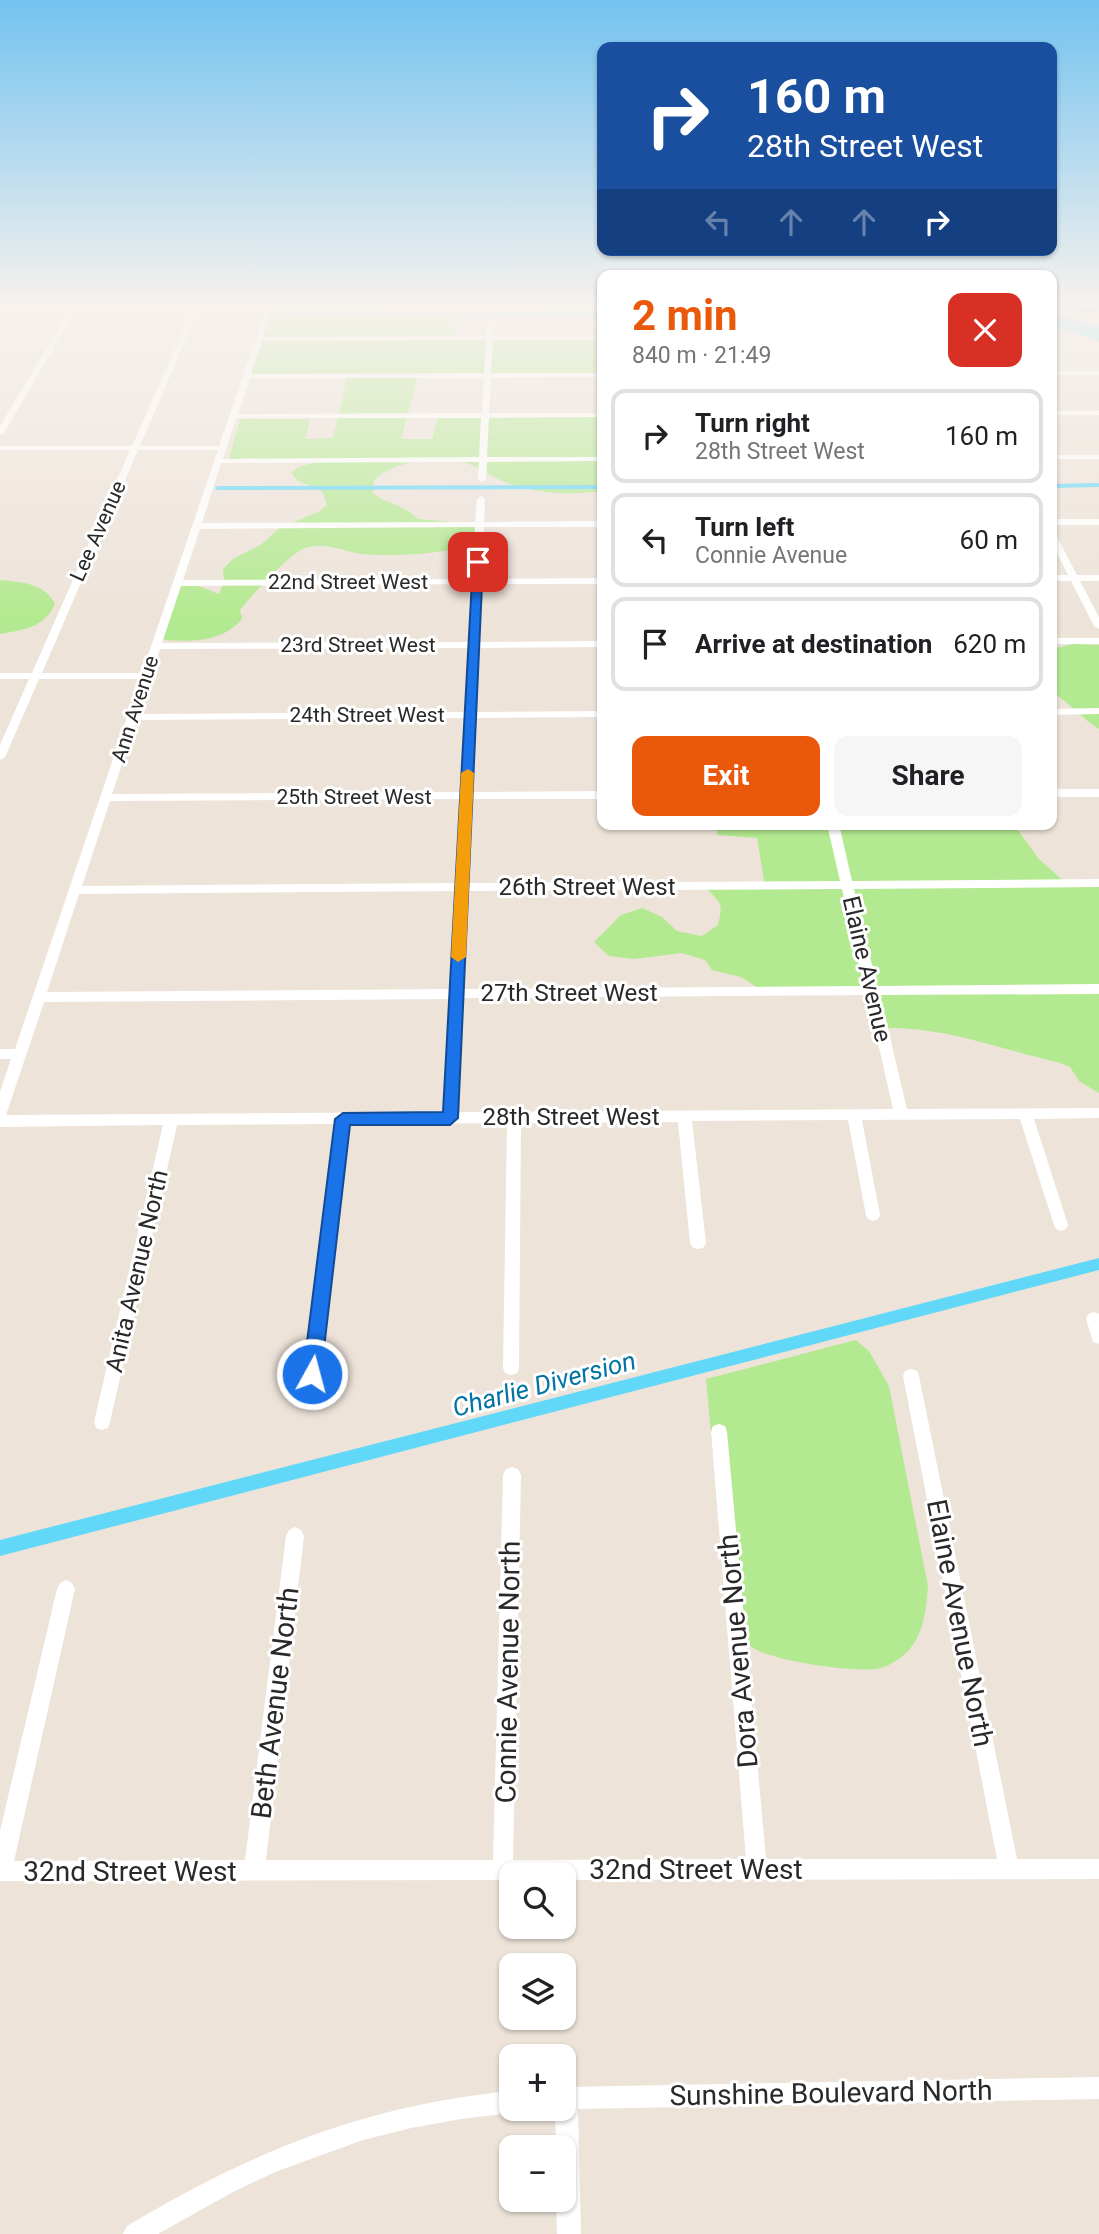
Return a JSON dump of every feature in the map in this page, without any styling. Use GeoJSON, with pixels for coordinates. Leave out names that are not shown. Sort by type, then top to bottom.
{"type":"FeatureCollection","features":[{"type":"Feature","properties":{"kind":"street"},"geometry":{"type":"LineString","coordinates":[[0,433],[13,410]]}},
{"type":"Feature","properties":{"kind":"street","name":"Lee Avenue"},"geometry":{"type":"LineString","coordinates":[[0,757],[151,410]]}},
{"type":"Feature","properties":{"kind":"street","name":"Ann Avenue"},"geometry":{"type":"LineString","coordinates":[[0,1113],[235,410]]}},
{"type":"Feature","properties":{"kind":"street"},"geometry":{"type":"LineString","coordinates":[[482,479],[485,410]]}},
{"type":"Feature","properties":{"kind":"street"},"geometry":{"type":"LineString","coordinates":[[1057,413],[1099,413]]}},
{"type":"Feature","properties":{"kind":"street"},"geometry":{"type":"LineString","coordinates":[[233,416],[597,415]]}},
{"type":"Feature","properties":{"kind":"street"},"geometry":{"type":"LineString","coordinates":[[0,448],[222,448]]}},
{"type":"Feature","properties":{"kind":"street"},"geometry":{"type":"LineString","coordinates":[[1057,457],[1099,457]]}},
{"type":"Feature","properties":{"kind":"street"},"geometry":{"type":"LineString","coordinates":[[218,461],[597,460]]}},
{"type":"Feature","properties":{"kind":"street"},"geometry":{"type":"LineString","coordinates":[[450,1118],[481,499]]}},
{"type":"Feature","properties":{"kind":"street"},"geometry":{"type":"LineString","coordinates":[[1057,522],[1099,522]]}},
{"type":"Feature","properties":{"kind":"street"},"geometry":{"type":"LineString","coordinates":[[196,526],[597,524]]}},
{"type":"Feature","properties":{"kind":"street"},"geometry":{"type":"LineString","coordinates":[[1057,545],[1099,626]]}},
{"type":"Feature","properties":{"kind":"street"},"geometry":{"type":"LineString","coordinates":[[1057,578],[1099,578]]}},
{"type":"Feature","properties":{"kind":"street","name":"22nd Street West"},"geometry":{"type":"LineString","coordinates":[[177,583],[597,580]]}},
{"type":"Feature","properties":{"kind":"street"},"geometry":{"type":"LineString","coordinates":[[1057,641],[1099,641]]}},
{"type":"Feature","properties":{"kind":"street","name":"23rd Street West"},"geometry":{"type":"LineString","coordinates":[[156,646],[597,643]]}},
{"type":"Feature","properties":{"kind":"street"},"geometry":{"type":"LineString","coordinates":[[0,676],[146,676]]}},
{"type":"Feature","properties":{"kind":"street"},"geometry":{"type":"LineString","coordinates":[[1057,712],[1099,711]]}},
{"type":"Feature","properties":{"kind":"street","name":"24th Street West"},"geometry":{"type":"LineString","coordinates":[[132,717],[597,714]]}},
{"type":"Feature","properties":{"kind":"street"},"geometry":{"type":"LineString","coordinates":[[1057,793],[1099,793]]}},
{"type":"Feature","properties":{"kind":"street","name":"25th Street West"},"geometry":{"type":"LineString","coordinates":[[106,798],[597,795]]}},
{"type":"Feature","properties":{"kind":"street","name":"Elaine Avenue"},"geometry":{"type":"LineString","coordinates":[[834,830],[901,1115]]}},
{"type":"Feature","properties":{"kind":"street","name":"26th Street West"},"geometry":{"type":"LineString","coordinates":[[75,890],[1099,883]]}},
{"type":"Feature","properties":{"kind":"street","name":"27th Street West"},"geometry":{"type":"LineString","coordinates":[[39,997],[1099,989]]}},
{"type":"Feature","properties":{"kind":"street"},"geometry":{"type":"LineString","coordinates":[[0,1054],[20,1054]]}},
{"type":"Feature","properties":{"kind":"street"},"geometry":{"type":"LineString","coordinates":[[1025,1113],[1061,1225]]}},
{"type":"Feature","properties":{"kind":"street","name":"28th Street West"},"geometry":{"type":"LineString","coordinates":[[0,1122],[1099,1113]]}},
{"type":"Feature","properties":{"kind":"street"},"geometry":{"type":"LineString","coordinates":[[854,1115],[873,1214]]}},
{"type":"Feature","properties":{"kind":"street"},"geometry":{"type":"LineString","coordinates":[[684,1116],[698,1243]]}},
{"type":"Feature","properties":{"kind":"street"},"geometry":{"type":"LineString","coordinates":[[511,1368],[514,1118]]}},
{"type":"Feature","properties":{"kind":"street"},"geometry":{"type":"LineString","coordinates":[[312,1374],[343,1119]]}},
{"type":"Feature","properties":{"kind":"street","name":"Anita Avenue North"},"geometry":{"type":"LineString","coordinates":[[102,1422],[171,1120]]}},
{"type":"Feature","properties":{"kind":"street"},"geometry":{"type":"LineString","coordinates":[[1094,1319],[1099,1337]]}},
{"type":"Feature","properties":{"kind":"street","name":"Elaine Avenue North"},"geometry":{"type":"LineString","coordinates":[[911,1376],[1009,1869]]}},
{"type":"Feature","properties":{"kind":"street","name":"Dora Avenue North"},"geometry":{"type":"LineString","coordinates":[[719,1432],[757,1869]]}},
{"type":"Feature","properties":{"kind":"street","name":"Connie Avenue North"},"geometry":{"type":"LineString","coordinates":[[503,1862],[512,1475]]}},
{"type":"Feature","properties":{"kind":"street","name":"Beth Avenue North"},"geometry":{"type":"LineString","coordinates":[[254,1871],[295,1536]]}},
{"type":"Feature","properties":{"kind":"street"},"geometry":{"type":"LineString","coordinates":[[1,1871],[66,1589]]}},
{"type":"Feature","properties":{"kind":"street","name":"32nd Street West"},"geometry":{"type":"LineString","coordinates":[[576,1870],[1099,1869]]}},
{"type":"Feature","properties":{"kind":"street","name":"32nd Street West"},"geometry":{"type":"LineString","coordinates":[[1,1871],[499,1870]]}},
{"type":"Feature","properties":{"kind":"street","name":"Sunshine Boulevard North"},"geometry":{"type":"LineString","coordinates":[[576,2098],[1099,2088]]}},
{"type":"Feature","properties":{"kind":"street"},"geometry":{"type":"LineString","coordinates":[[135,2234],[208,2192],[308,2147],[421,2114],[499,2104]]}},
{"type":"Feature","properties":{"kind":"street"},"geometry":{"type":"LineString","coordinates":[[566,2121],[569,2234]]}},
{"type":"Feature","properties":{"kind":"green space"},"geometry":{"type":"Polygon","coordinates":[[[340,410],[409,410],[401,439],[432,439],[438,417],[597,416],[597,491],[558,493],[526,489],[456,461],[431,460],[404,464],[382,474],[374,481],[373,493],[418,519],[464,523],[481,531],[486,542],[458,549],[409,554],[363,554],[321,546],[305,548],[290,558],[261,586],[240,610],[242,619],[234,627],[206,639],[164,640],[163,634],[177,581],[194,584],[219,594],[224,582],[223,569],[233,559],[262,544],[278,529],[320,511],[327,505],[322,491],[298,481],[291,473],[298,467],[317,462],[247,458],[228,462],[240,419],[310,419],[305,439],[333,438],[340,410]]]}},
{"type":"Feature","properties":{"kind":"green space"},"geometry":{"type":"Polygon","coordinates":[[[0,580],[39,588],[51,597],[55,604],[39,623],[0,634],[0,580]]]}},
{"type":"Feature","properties":{"kind":"green space"},"geometry":{"type":"Polygon","coordinates":[[[1074,644],[1099,645],[1099,729],[1057,695],[1057,648],[1074,644]]]}},
{"type":"Feature","properties":{"kind":"green space"},"geometry":{"type":"Polygon","coordinates":[[[717,830],[1018,830],[1039,859],[1068,885],[1099,887],[1099,1093],[1079,1081],[1070,1067],[1057,1062],[943,1033],[870,1028],[861,991],[763,991],[741,977],[712,970],[705,960],[682,953],[634,959],[609,956],[594,942],[621,915],[642,908],[662,917],[677,931],[702,936],[718,925],[721,911],[720,903],[706,887],[765,886],[757,838],[717,835],[717,830]]]}},
{"type":"Feature","properties":{"kind":"green space"},"geometry":{"type":"Polygon","coordinates":[[[856,1340],[869,1351],[889,1386],[928,1586],[923,1623],[911,1648],[890,1665],[870,1669],[817,1665],[765,1654],[749,1645],[737,1630],[727,1605],[706,1379],[856,1340]]]}},
{"type":"Feature","properties":{"kind":"waterway"},"geometry":{"type":"LineString","coordinates":[[1057,486],[1099,485]]}},
{"type":"Feature","properties":{"kind":"waterway"},"geometry":{"type":"LineString","coordinates":[[218,488],[597,487]]}},
{"type":"Feature","properties":{"kind":"waterway","name":"Charlie Diversion"},"geometry":{"type":"LineString","coordinates":[[0,1548],[1099,1264]]}},
{"type":"Feature","properties":{"kind":"slow traffic"},"geometry":{"type":"LineString","coordinates":[[458,957],[468,773]]}},
{"type":"Feature","properties":{"kind":"route"},"geometry":{"type":"LineString","coordinates":[[312,1374],[343,1119],[450,1118],[478,562]]}}]}
